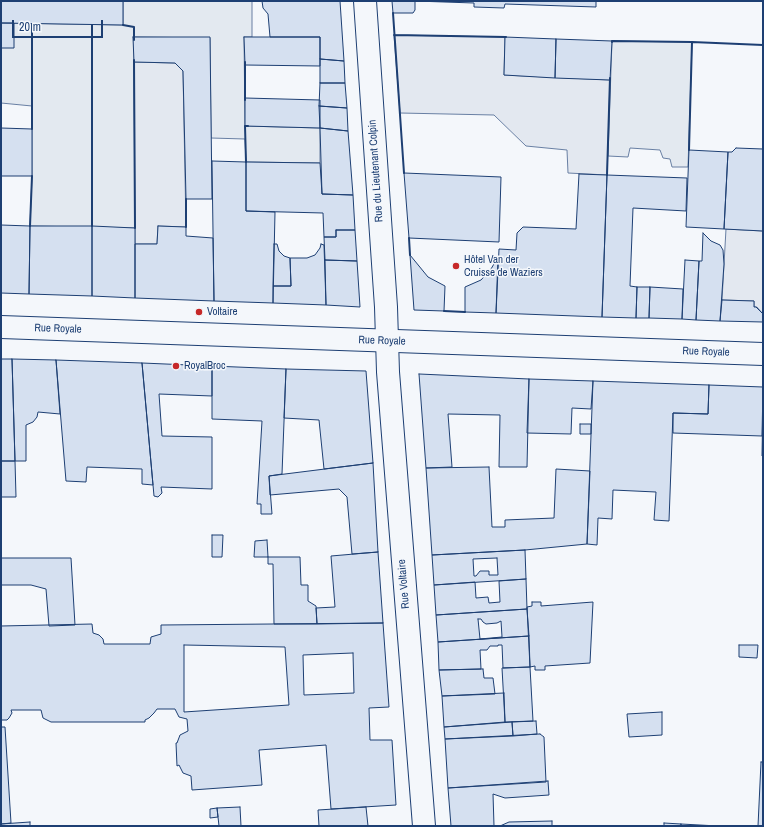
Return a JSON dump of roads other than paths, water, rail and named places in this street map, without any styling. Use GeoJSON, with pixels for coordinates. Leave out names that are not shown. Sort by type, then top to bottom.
{"type":"FeatureCollection","features":[{"type":"Feature","properties":{"kind":"street","name":"Rue du Lieutenant Colpin"},"geometry":{"type":"LineString","coordinates":[[365,1],[387,341]]}},
{"type":"Feature","properties":{"kind":"street","name":"Rue Royale"},"geometry":{"type":"LineString","coordinates":[[1,327],[763,354]]}},
{"type":"Feature","properties":{"kind":"street","name":"Rue Voltaire"},"geometry":{"type":"LineString","coordinates":[[387,341],[388,380],[424,826]]}},
{"type":"Feature","properties":{"kind":"place","name":"Hôtel Van der Cruisse de Waziers"},"geometry":{"type":"Point","coordinates":[456,266]}},
{"type":"Feature","properties":{"kind":"place","name":"Voltaire"},"geometry":{"type":"Point","coordinates":[199,312]}},
{"type":"Feature","properties":{"kind":"place","name":"RoyalBroc"},"geometry":{"type":"Point","coordinates":[176,366]}}]}
